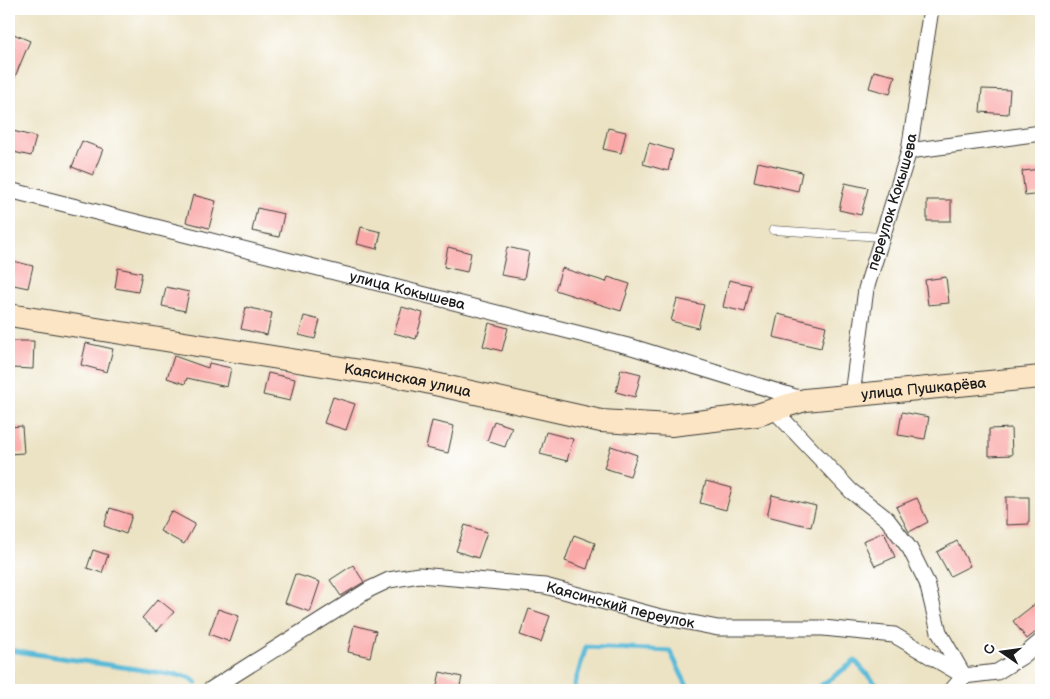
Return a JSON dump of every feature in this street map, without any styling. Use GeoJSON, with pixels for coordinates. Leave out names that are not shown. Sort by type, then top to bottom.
{"type":"FeatureCollection","features":[{"type":"Feature","properties":{"kind":"street","name":"переулок Кокышева"},"geometry":{"type":"LineString","coordinates":[[852,395],[866,289],[909,151],[931,9]]}},
{"type":"Feature","properties":{"kind":"street"},"geometry":{"type":"LineString","coordinates":[[909,151],[1041,133]]}},
{"type":"Feature","properties":{"kind":"street","name":"улица Кокышева"},"geometry":{"type":"LineString","coordinates":[[9,192],[632,347],[805,400]]}},
{"type":"Feature","properties":{"kind":"street","name":"Каясинская улица"},"geometry":{"type":"LineString","coordinates":[[9,315],[417,380],[602,421],[671,425],[757,415],[805,400]]}},
{"type":"Feature","properties":{"kind":"street","name":"улица Пушкарёва"},"geometry":{"type":"LineString","coordinates":[[805,400],[1041,378]]}},
{"type":"Feature","properties":{"kind":"street"},"geometry":{"type":"LineString","coordinates":[[774,410],[851,492],[887,519],[910,549],[927,583],[938,632],[964,676]]}},
{"type":"Feature","properties":{"kind":"street","name":"Каясинский переулок"},"geometry":{"type":"LineString","coordinates":[[210,690],[370,588],[389,580],[419,575],[545,586],[657,616],[718,628],[824,628],[894,635],[964,676]]}},
{"type":"Feature","properties":{"kind":"street"},"geometry":{"type":"LineString","coordinates":[[952,690],[964,676],[996,672],[1023,656],[1041,641]]}},
{"type":"Feature","properties":{"kind":"lane"},"geometry":{"type":"LineString","coordinates":[[773,230],[882,237]]}},
{"type":"Feature","properties":{"kind":"building"},"geometry":{"type":"Polygon","coordinates":[[[9,32],[30,41],[9,91],[9,32]]]}},
{"type":"Feature","properties":{"kind":"building"},"geometry":{"type":"Polygon","coordinates":[[[874,71],[895,76],[890,94],[869,88],[874,71]]]}},
{"type":"Feature","properties":{"kind":"building"},"geometry":{"type":"Polygon","coordinates":[[[982,89],[1010,90],[1008,114],[980,112],[982,89]]]}},
{"type":"Feature","properties":{"kind":"building"},"geometry":{"type":"Polygon","coordinates":[[[608,128],[626,132],[621,153],[603,149],[608,128]]]}},
{"type":"Feature","properties":{"kind":"building"},"geometry":{"type":"Polygon","coordinates":[[[13,131],[36,137],[31,156],[9,151],[13,131]]]}},
{"type":"Feature","properties":{"kind":"building"},"geometry":{"type":"Polygon","coordinates":[[[82,141],[103,149],[93,175],[72,167],[82,141]]]}},
{"type":"Feature","properties":{"kind":"building"},"geometry":{"type":"Polygon","coordinates":[[[649,143],[673,150],[668,171],[643,164],[649,143]]]}},
{"type":"Feature","properties":{"kind":"building"},"geometry":{"type":"Polygon","coordinates":[[[758,162],[802,172],[798,191],[754,181],[758,162]]]}},
{"type":"Feature","properties":{"kind":"building"},"geometry":{"type":"Polygon","coordinates":[[[1041,169],[1041,194],[1025,196],[1022,171],[1041,169]]]}},
{"type":"Feature","properties":{"kind":"building"},"geometry":{"type":"Polygon","coordinates":[[[845,183],[868,188],[861,215],[839,210],[845,183]]]}},
{"type":"Feature","properties":{"kind":"building"},"geometry":{"type":"Polygon","coordinates":[[[193,195],[216,201],[209,228],[186,222],[193,195]]]}},
{"type":"Feature","properties":{"kind":"building"},"geometry":{"type":"Polygon","coordinates":[[[927,200],[951,200],[951,221],[927,221],[927,200]]]}},
{"type":"Feature","properties":{"kind":"building"},"geometry":{"type":"Polygon","coordinates":[[[257,208],[284,214],[279,237],[252,231],[257,208]]]}},
{"type":"Feature","properties":{"kind":"building"},"geometry":{"type":"Polygon","coordinates":[[[361,227],[381,232],[377,249],[357,244],[361,227]]]}},
{"type":"Feature","properties":{"kind":"building"},"geometry":{"type":"Polygon","coordinates":[[[448,247],[471,253],[467,272],[444,267],[448,247]]]}},
{"type":"Feature","properties":{"kind":"building"},"geometry":{"type":"Polygon","coordinates":[[[507,247],[529,252],[524,279],[501,275],[507,247]]]}},
{"type":"Feature","properties":{"kind":"building"},"geometry":{"type":"Polygon","coordinates":[[[9,260],[33,266],[28,288],[9,284],[9,260]]]}},
{"type":"Feature","properties":{"kind":"building"},"geometry":{"type":"Polygon","coordinates":[[[118,268],[142,273],[138,292],[115,288],[118,268]]]}},
{"type":"Feature","properties":{"kind":"building"},"geometry":{"type":"Polygon","coordinates":[[[562,268],[606,282],[608,277],[630,284],[621,311],[555,290],[562,268]]]}},
{"type":"Feature","properties":{"kind":"building"},"geometry":{"type":"Polygon","coordinates":[[[946,277],[949,303],[928,305],[925,280],[946,277]]]}},
{"type":"Feature","properties":{"kind":"building"},"geometry":{"type":"Polygon","coordinates":[[[729,280],[751,285],[745,312],[723,307],[729,280]]]}},
{"type":"Feature","properties":{"kind":"building"},"geometry":{"type":"Polygon","coordinates":[[[166,287],[189,292],[185,311],[162,306],[166,287]]]}},
{"type":"Feature","properties":{"kind":"building"},"geometry":{"type":"Polygon","coordinates":[[[677,299],[704,305],[698,328],[671,321],[677,299]]]}},
{"type":"Feature","properties":{"kind":"building"},"geometry":{"type":"Polygon","coordinates":[[[246,307],[272,313],[267,335],[241,329],[246,307]]]}},
{"type":"Feature","properties":{"kind":"building"},"geometry":{"type":"Polygon","coordinates":[[[402,307],[423,313],[416,339],[394,333],[402,307]]]}},
{"type":"Feature","properties":{"kind":"building"},"geometry":{"type":"Polygon","coordinates":[[[778,314],[826,326],[821,348],[773,337],[778,314]]]}},
{"type":"Feature","properties":{"kind":"building"},"geometry":{"type":"Polygon","coordinates":[[[304,316],[320,320],[315,339],[299,335],[304,316]]]}},
{"type":"Feature","properties":{"kind":"building"},"geometry":{"type":"Polygon","coordinates":[[[489,323],[508,328],[502,351],[483,346],[489,323]]]}},
{"type":"Feature","properties":{"kind":"building"},"geometry":{"type":"Polygon","coordinates":[[[11,341],[34,341],[33,369],[11,368],[11,341]]]}},
{"type":"Feature","properties":{"kind":"building"},"geometry":{"type":"Polygon","coordinates":[[[86,343],[113,349],[107,372],[81,365],[86,343]]]}},
{"type":"Feature","properties":{"kind":"building"},"geometry":{"type":"Polygon","coordinates":[[[174,356],[208,368],[209,363],[231,368],[227,387],[187,378],[185,384],[167,378],[174,356]]]}},
{"type":"Feature","properties":{"kind":"building"},"geometry":{"type":"Polygon","coordinates":[[[621,369],[641,374],[635,397],[616,392],[621,369]]]}},
{"type":"Feature","properties":{"kind":"building"},"geometry":{"type":"Polygon","coordinates":[[[268,373],[295,379],[290,401],[263,395],[268,373]]]}},
{"type":"Feature","properties":{"kind":"building"},"geometry":{"type":"Polygon","coordinates":[[[333,397],[355,404],[346,430],[324,423],[333,397]]]}},
{"type":"Feature","properties":{"kind":"building"},"geometry":{"type":"Polygon","coordinates":[[[902,412],[929,417],[925,439],[898,435],[902,412]]]}},
{"type":"Feature","properties":{"kind":"building"},"geometry":{"type":"Polygon","coordinates":[[[432,421],[454,426],[448,453],[426,448],[432,421]]]}},
{"type":"Feature","properties":{"kind":"building"},"geometry":{"type":"Polygon","coordinates":[[[494,421],[512,427],[505,447],[487,441],[494,421]]]}},
{"type":"Feature","properties":{"kind":"building"},"geometry":{"type":"Polygon","coordinates":[[[22,426],[24,453],[9,454],[9,427],[22,426]]]}},
{"type":"Feature","properties":{"kind":"building"},"geometry":{"type":"Polygon","coordinates":[[[1011,428],[1012,455],[989,456],[989,429],[1011,428]]]}},
{"type":"Feature","properties":{"kind":"building"},"geometry":{"type":"Polygon","coordinates":[[[546,432],[573,439],[567,461],[540,454],[546,432]]]}},
{"type":"Feature","properties":{"kind":"building"},"geometry":{"type":"Polygon","coordinates":[[[611,446],[637,455],[630,476],[604,468],[611,446]]]}},
{"type":"Feature","properties":{"kind":"building"},"geometry":{"type":"Polygon","coordinates":[[[706,481],[732,488],[726,510],[700,503],[706,481]]]}},
{"type":"Feature","properties":{"kind":"building"},"geometry":{"type":"Polygon","coordinates":[[[772,495],[816,506],[811,527],[767,516],[772,495]]]}},
{"type":"Feature","properties":{"kind":"building"},"geometry":{"type":"Polygon","coordinates":[[[1006,497],[1029,497],[1029,524],[1006,525],[1006,497]]]}},
{"type":"Feature","properties":{"kind":"building"},"geometry":{"type":"Polygon","coordinates":[[[917,498],[928,522],[909,532],[896,507],[917,498]]]}},
{"type":"Feature","properties":{"kind":"building"},"geometry":{"type":"Polygon","coordinates":[[[110,508],[132,515],[126,534],[104,526],[110,508]]]}},
{"type":"Feature","properties":{"kind":"building"},"geometry":{"type":"Polygon","coordinates":[[[171,511],[195,524],[184,544],[160,531],[171,511]]]}},
{"type":"Feature","properties":{"kind":"building"},"geometry":{"type":"Polygon","coordinates":[[[465,525],[487,532],[478,558],[456,551],[465,525]]]}},
{"type":"Feature","properties":{"kind":"building"},"geometry":{"type":"Polygon","coordinates":[[[884,532],[895,557],[875,566],[863,541],[884,532]]]}},
{"type":"Feature","properties":{"kind":"building"},"geometry":{"type":"Polygon","coordinates":[[[574,535],[595,543],[587,569],[565,561],[574,535]]]}},
{"type":"Feature","properties":{"kind":"building"},"geometry":{"type":"Polygon","coordinates":[[[957,541],[970,566],[950,576],[937,552],[957,541]]]}},
{"type":"Feature","properties":{"kind":"building"},"geometry":{"type":"Polygon","coordinates":[[[93,550],[108,555],[102,573],[87,568],[93,550]]]}},
{"type":"Feature","properties":{"kind":"building"},"geometry":{"type":"Polygon","coordinates":[[[353,565],[364,582],[341,596],[330,580],[353,565]]]}},
{"type":"Feature","properties":{"kind":"building"},"geometry":{"type":"Polygon","coordinates":[[[295,574],[320,582],[310,612],[285,603],[295,574]]]}},
{"type":"Feature","properties":{"kind":"building"},"geometry":{"type":"Polygon","coordinates":[[[158,599],[174,612],[157,631],[142,618],[158,599]]]}},
{"type":"Feature","properties":{"kind":"building"},"geometry":{"type":"Polygon","coordinates":[[[1035,604],[1041,612],[1041,628],[1027,639],[1013,621],[1035,604]]]}},
{"type":"Feature","properties":{"kind":"building"},"geometry":{"type":"Polygon","coordinates":[[[218,609],[239,616],[230,642],[209,634],[218,609]]]}},
{"type":"Feature","properties":{"kind":"building"},"geometry":{"type":"Polygon","coordinates":[[[529,609],[550,616],[541,642],[520,635],[529,609]]]}},
{"type":"Feature","properties":{"kind":"building"},"geometry":{"type":"Polygon","coordinates":[[[354,625],[376,631],[370,657],[348,652],[354,625]]]}},
{"type":"Feature","properties":{"kind":"building"},"geometry":{"type":"Polygon","coordinates":[[[440,672],[462,677],[459,690],[436,690],[440,672]]]}},
{"type":"Feature","properties":{"kind":"waterway"},"geometry":{"type":"LineString","coordinates":[[573,690],[586,647],[670,651],[689,690]]}},
{"type":"Feature","properties":{"kind":"waterway"},"geometry":{"type":"LineString","coordinates":[[9,650],[189,677],[196,683]]}},
{"type":"Feature","properties":{"kind":"waterway"},"geometry":{"type":"LineString","coordinates":[[815,690],[855,661],[881,690]]}}]}
